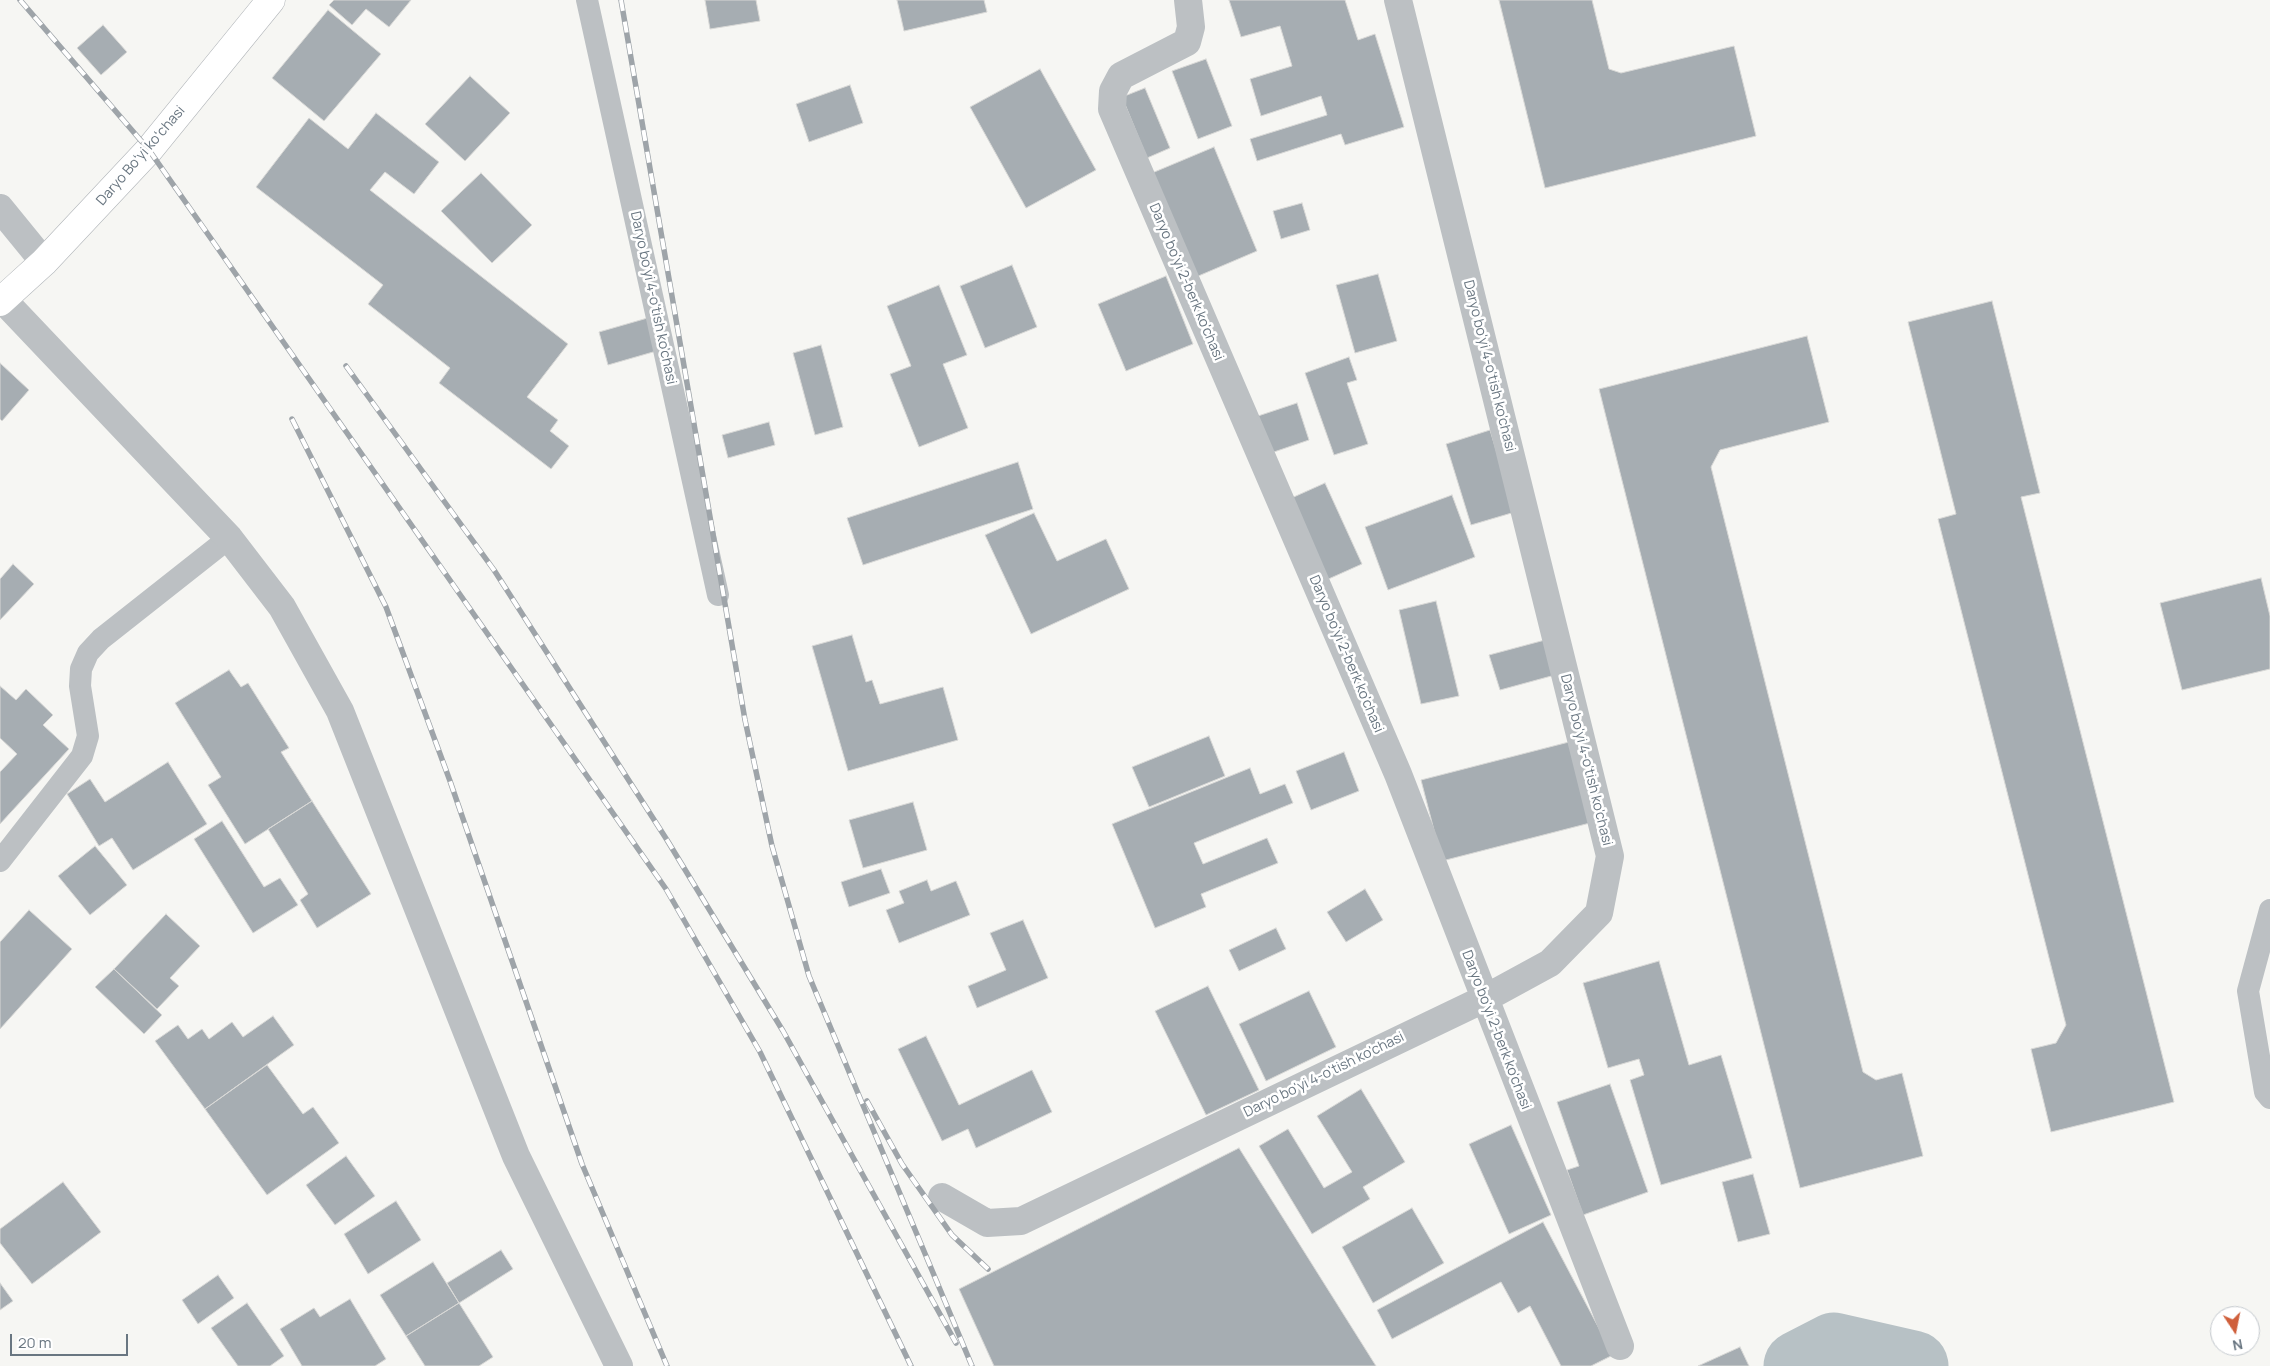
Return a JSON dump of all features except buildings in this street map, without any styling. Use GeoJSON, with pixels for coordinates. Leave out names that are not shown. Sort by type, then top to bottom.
{"type":"FeatureCollection","features":[{"type":"Feature","properties":{"kind":"street","name":"Daryo Boʻyi koʻchasi"},"geometry":{"type":"LineString","coordinates":[[1,301],[44,262],[149,150],[271,0]]}},
{"type":"Feature","properties":{"kind":"street","name":"Daryo bo'yi 2-berk ko'chasi"},"geometry":{"type":"LineString","coordinates":[[1188,0],[1191,28],[1187,42],[1121,76],[1113,91],[1112,109],[1398,774],[1620,1346]]}},
{"type":"Feature","properties":{"kind":"street","name":"Daryo bo'yi 4-o'tish ko'chasi"},"geometry":{"type":"LineString","coordinates":[[942,1197],[987,1223],[1021,1221],[1484,999],[1550,963],[1598,913],[1610,856],[1398,0]]}},
{"type":"Feature","properties":{"kind":"street"},"geometry":{"type":"LineString","coordinates":[[0,208],[44,262]]}},
{"type":"Feature","properties":{"kind":"street"},"geometry":{"type":"LineString","coordinates":[[1,301],[229,538],[282,607],[340,711],[516,1156],[619,1366]]}},
{"type":"Feature","properties":{"kind":"lane","name":"Daryo bo'yi 4-o'tish ko'chasi"},"geometry":{"type":"LineString","coordinates":[[587,0],[718,595]]}},
{"type":"Feature","properties":{"kind":"lane"},"geometry":{"type":"LineString","coordinates":[[0,861],[82,756],[88,736],[80,686],[81,669],[88,653],[101,639],[229,538]]}},
{"type":"Feature","properties":{"kind":"lane"},"geometry":{"type":"LineString","coordinates":[[2267,1095],[2248,991],[2270,910]]}},
{"type":"Feature","properties":{"kind":"waterway"},"geometry":{"type":"LineString","coordinates":[[1799,1366],[1834,1348],[1913,1366]]}},
{"type":"Feature","properties":{"kind":"railway"},"geometry":{"type":"LineString","coordinates":[[20,0],[149,150],[666,889],[760,1052],[911,1366]]}},
{"type":"Feature","properties":{"kind":"railway"},"geometry":{"type":"LineString","coordinates":[[621,0],[745,720],[772,846],[809,976],[972,1366]]}},
{"type":"Feature","properties":{"kind":"railway"},"geometry":{"type":"LineString","coordinates":[[346,366],[494,570],[667,840],[783,1031],[956,1343]]}},
{"type":"Feature","properties":{"kind":"railway"},"geometry":{"type":"LineString","coordinates":[[292,419],[386,607],[450,781],[582,1164],[667,1366]]}},
{"type":"Feature","properties":{"kind":"railway"},"geometry":{"type":"LineString","coordinates":[[867,1101],[902,1164],[952,1235],[988,1269]]}}]}
